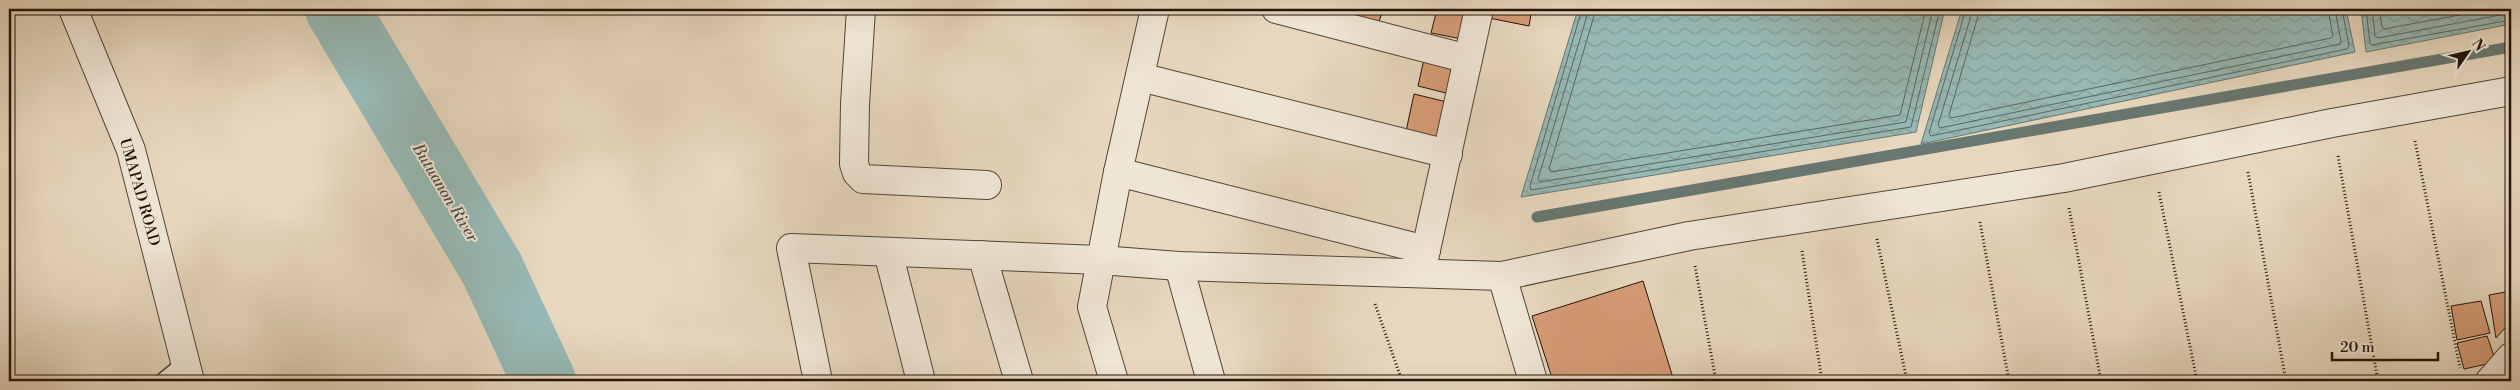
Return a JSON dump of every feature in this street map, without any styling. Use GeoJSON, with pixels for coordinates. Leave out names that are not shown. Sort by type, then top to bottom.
{"type":"FeatureCollection","features":[{"type":"Feature","properties":{"kind":"street","name":"UMAPAD ROAD"},"geometry":{"type":"LineString","coordinates":[[73,9],[131,150],[188,372]]}},
{"type":"Feature","properties":{"kind":"street"},"geometry":{"type":"LineString","coordinates":[[861,9],[855,104],[854,164],[857,173],[863,178],[986,185]]}},
{"type":"Feature","properties":{"kind":"street"},"geometry":{"type":"LineString","coordinates":[[1114,381],[1092,307],[1118,172],[1155,9]]}},
{"type":"Feature","properties":{"kind":"street"},"geometry":{"type":"LineString","coordinates":[[1276,9],[1468,59]]}},
{"type":"Feature","properties":{"kind":"street"},"geometry":{"type":"LineString","coordinates":[[1424,261],[1479,9]]}},
{"type":"Feature","properties":{"kind":"street"},"geometry":{"type":"LineString","coordinates":[[1140,76],[1448,154]]}},
{"type":"Feature","properties":{"kind":"street"},"geometry":{"type":"LineString","coordinates":[[1118,172],[1424,261],[1502,276],[1689,236],[1797,218],[1871,210],[2064,178],[2409,108],[2511,91]]}},
{"type":"Feature","properties":{"kind":"street"},"geometry":{"type":"LineString","coordinates":[[818,381],[791,248],[1365,273],[1424,261]]}},
{"type":"Feature","properties":{"kind":"street"},"geometry":{"type":"LineString","coordinates":[[888,252],[921,381]]}},
{"type":"Feature","properties":{"kind":"street"},"geometry":{"type":"LineString","coordinates":[[982,255],[1019,381]]}},
{"type":"Feature","properties":{"kind":"street"},"geometry":{"type":"LineString","coordinates":[[1179,266],[1212,381]]}},
{"type":"Feature","properties":{"kind":"street"},"geometry":{"type":"LineString","coordinates":[[1502,276],[1533,381]]}},
{"type":"Feature","properties":{"kind":"street"},"geometry":{"type":"LineString","coordinates":[[2490,381],[2511,357]]}},
{"type":"Feature","properties":{"kind":"lane"},"geometry":{"type":"LineString","coordinates":[[163,381],[188,372]]}},
{"type":"Feature","properties":{"kind":"path"},"geometry":{"type":"LineString","coordinates":[[2409,108],[2460,372]]}},
{"type":"Feature","properties":{"kind":"path"},"geometry":{"type":"LineString","coordinates":[[2332,123],[2378,381]]}},
{"type":"Feature","properties":{"kind":"path"},"geometry":{"type":"LineString","coordinates":[[2242,142],[2286,381]]}},
{"type":"Feature","properties":{"kind":"path"},"geometry":{"type":"LineString","coordinates":[[2153,159],[2197,381]]}},
{"type":"Feature","properties":{"kind":"path"},"geometry":{"type":"LineString","coordinates":[[2064,178],[2101,381]]}},
{"type":"Feature","properties":{"kind":"path"},"geometry":{"type":"LineString","coordinates":[[1975,192],[2009,381]]}},
{"type":"Feature","properties":{"kind":"path"},"geometry":{"type":"LineString","coordinates":[[1871,210],[1907,381]]}},
{"type":"Feature","properties":{"kind":"path"},"geometry":{"type":"LineString","coordinates":[[1797,218],[1822,381]]}},
{"type":"Feature","properties":{"kind":"path"},"geometry":{"type":"LineString","coordinates":[[1689,236],[1716,381]]}},
{"type":"Feature","properties":{"kind":"path"},"geometry":{"type":"LineString","coordinates":[[1365,273],[1402,381]]}},
{"type":"Feature","properties":{"kind":"water"},"geometry":{"type":"Polygon","coordinates":[[[1578,9],[1945,9],[1916,132],[1521,197],[1578,9]]]}},
{"type":"Feature","properties":{"kind":"water"},"geometry":{"type":"Polygon","coordinates":[[[1962,9],[2346,9],[2355,52],[1921,144],[1962,9]]]}},
{"type":"Feature","properties":{"kind":"water"},"geometry":{"type":"Polygon","coordinates":[[[2361,9],[2511,9],[2511,24],[2366,52],[2361,9]]]}},
{"type":"Feature","properties":{"kind":"building"},"geometry":{"type":"Polygon","coordinates":[[[1354,9],[1383,9],[1379,22],[1352,15],[1354,9]]]}},
{"type":"Feature","properties":{"kind":"building"},"geometry":{"type":"Polygon","coordinates":[[[1437,9],[1467,9],[1462,39],[1431,33],[1437,9]]]}},
{"type":"Feature","properties":{"kind":"building"},"geometry":{"type":"Polygon","coordinates":[[[1491,9],[1532,9],[1529,26],[1489,18],[1491,9]]]}},
{"type":"Feature","properties":{"kind":"building"},"geometry":{"type":"Polygon","coordinates":[[[1426,50],[1460,60],[1450,94],[1418,86],[1426,50]]]}},
{"type":"Feature","properties":{"kind":"building"},"geometry":{"type":"Polygon","coordinates":[[[1414,94],[1447,102],[1434,145],[1405,136],[1414,94]]]}},
{"type":"Feature","properties":{"kind":"building"},"geometry":{"type":"Polygon","coordinates":[[[1643,281],[1674,381],[1553,381],[1532,316],[1643,281]]]}},
{"type":"Feature","properties":{"kind":"building"},"geometry":{"type":"Polygon","coordinates":[[[2511,291],[2511,321],[2496,338],[2489,295],[2511,291]]]}},
{"type":"Feature","properties":{"kind":"building"},"geometry":{"type":"Polygon","coordinates":[[[2481,301],[2490,333],[2457,340],[2451,306],[2481,301]]]}},
{"type":"Feature","properties":{"kind":"building"},"geometry":{"type":"Polygon","coordinates":[[[2487,336],[2496,362],[2464,369],[2457,343],[2487,336]]]}},
{"type":"Feature","properties":{"kind":"waterway","name":"Butuanon River"},"geometry":{"type":"LineString","coordinates":[[337,9],[492,269],[544,381]]}},
{"type":"Feature","properties":{"kind":"waterway"},"geometry":{"type":"LineString","coordinates":[[1537,217],[2511,47]]}}]}
